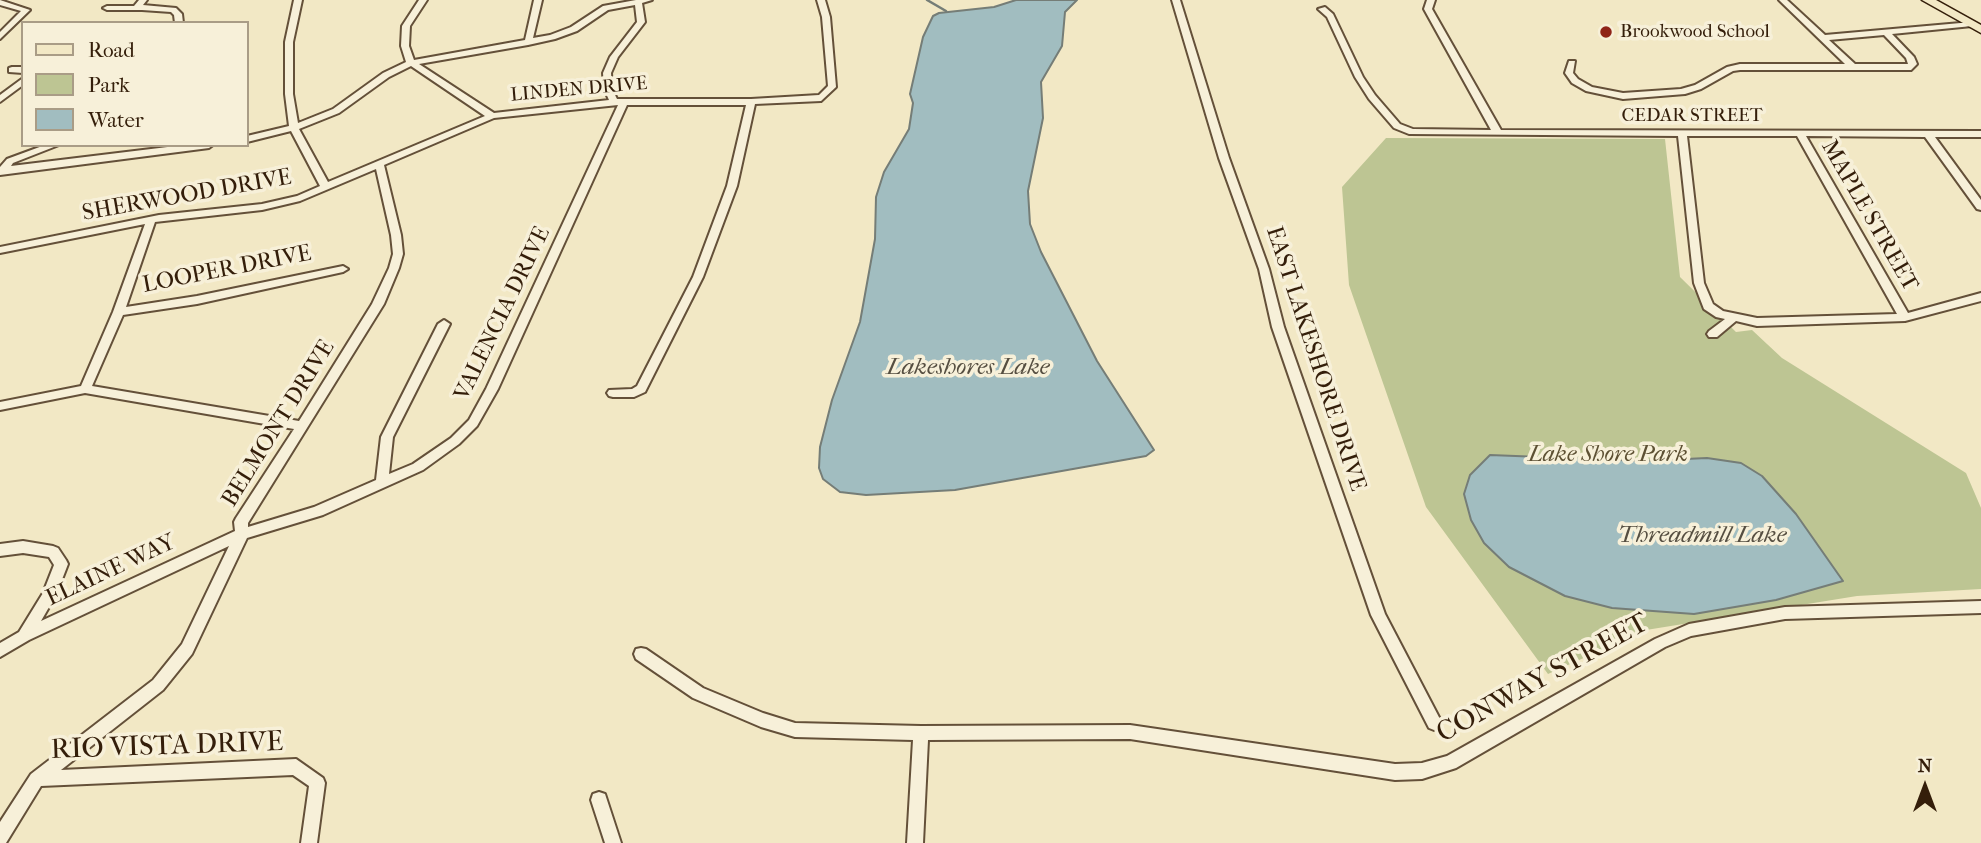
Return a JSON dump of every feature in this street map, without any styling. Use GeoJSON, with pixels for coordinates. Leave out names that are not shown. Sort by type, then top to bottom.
{"type":"FeatureCollection","features":[{"type":"Feature","properties":{"kind":"main road"},"geometry":{"type":"LineString","coordinates":[[1928,0],[1977,27]]}},
{"type":"Feature","properties":{"kind":"street"},"geometry":{"type":"LineString","coordinates":[[298,0],[289,42],[289,94],[294,128],[326,187]]}},
{"type":"Feature","properties":{"kind":"street"},"geometry":{"type":"LineString","coordinates":[[411,63],[405,46],[406,26],[424,0]]}},
{"type":"Feature","properties":{"kind":"street"},"geometry":{"type":"LineString","coordinates":[[528,43],[538,0]]}},
{"type":"Feature","properties":{"kind":"street","name":"LINDEN DRIVE"},"geometry":{"type":"LineString","coordinates":[[411,63],[492,116],[619,102],[751,102],[821,98],[832,87],[826,17],[821,0]]}},
{"type":"Feature","properties":{"kind":"street","name":"EAST LAKESHORE DRIVE"},"geometry":{"type":"LineString","coordinates":[[1176,0],[1224,158],[1264,269],[1278,327],[1378,615],[1434,723]]}},
{"type":"Feature","properties":{"kind":"street"},"geometry":{"type":"LineString","coordinates":[[1431,0],[1427,9],[1498,132]]}},
{"type":"Feature","properties":{"kind":"street"},"geometry":{"type":"LineString","coordinates":[[1783,0],[1854,68]]}},
{"type":"Feature","properties":{"kind":"street"},"geometry":{"type":"LineString","coordinates":[[248,139],[294,128],[336,111],[386,75],[411,63],[528,43],[574,29],[606,8],[643,1],[641,22],[614,57],[607,73],[608,89],[619,102]]}},
{"type":"Feature","properties":{"kind":"street"},"geometry":{"type":"LineString","coordinates":[[0,2],[26,10],[0,37]]}},
{"type":"Feature","properties":{"kind":"street"},"geometry":{"type":"LineString","coordinates":[[107,8],[141,4],[173,10],[178,14],[179,21]]}},
{"type":"Feature","properties":{"kind":"street","name":"CEDAR STREET"},"geometry":{"type":"LineString","coordinates":[[1322,9],[1330,16],[1363,85],[1402,130],[1981,134]]}},
{"type":"Feature","properties":{"kind":"street"},"geometry":{"type":"LineString","coordinates":[[1824,38],[1977,27]]}},
{"type":"Feature","properties":{"kind":"street"},"geometry":{"type":"LineString","coordinates":[[1572,63],[1569,73],[1575,82],[1597,92],[1623,96],[1682,92],[1740,67],[1911,67],[1913,64],[1910,57],[1887,33]]}},
{"type":"Feature","properties":{"kind":"street"},"geometry":{"type":"LineString","coordinates":[[12,70],[21,70]]}},
{"type":"Feature","properties":{"kind":"street"},"geometry":{"type":"LineString","coordinates":[[0,99],[21,83]]}},
{"type":"Feature","properties":{"kind":"street","name":"VALENCIA DRIVE"},"geometry":{"type":"LineString","coordinates":[[242,534],[318,511],[418,467],[455,441],[472,422],[524,323],[619,102]]}},
{"type":"Feature","properties":{"kind":"street"},"geometry":{"type":"LineString","coordinates":[[613,393],[634,393],[641,389],[698,277],[732,186],[751,102]]}},
{"type":"Feature","properties":{"kind":"street","name":"SHERWOOD DRIVE"},"geometry":{"type":"LineString","coordinates":[[0,250],[151,219],[262,207],[300,198],[492,116]]}},
{"type":"Feature","properties":{"kind":"street"},"geometry":{"type":"LineString","coordinates":[[1682,133],[1699,283],[1708,306],[1732,319],[1834,321],[1905,317],[1981,297]]}},
{"type":"Feature","properties":{"kind":"street","name":"MAPLE STREET"},"geometry":{"type":"LineString","coordinates":[[1800,134],[1905,317]]}},
{"type":"Feature","properties":{"kind":"street"},"geometry":{"type":"LineString","coordinates":[[1928,134],[1981,207]]}},
{"type":"Feature","properties":{"kind":"street"},"geometry":{"type":"LineString","coordinates":[[4,166],[50,147]]}},
{"type":"Feature","properties":{"kind":"street"},"geometry":{"type":"LineString","coordinates":[[4,166],[189,147]]}},
{"type":"Feature","properties":{"kind":"street","name":"BELMONT DRIVE"},"geometry":{"type":"LineString","coordinates":[[0,837],[37,779],[158,685],[187,649],[242,534],[241,522],[377,304],[398,254],[379,163]]}},
{"type":"Feature","properties":{"kind":"street"},"geometry":{"type":"LineString","coordinates":[[85,389],[120,312],[151,219]]}},
{"type":"Feature","properties":{"kind":"street","name":"LOOPER DRIVE"},"geometry":{"type":"LineString","coordinates":[[120,312],[197,300],[343,269]]}},
{"type":"Feature","properties":{"kind":"street"},"geometry":{"type":"LineString","coordinates":[[1713,334],[1732,319]]}},
{"type":"Feature","properties":{"kind":"street"},"geometry":{"type":"LineString","coordinates":[[382,483],[387,437],[444,324]]}},
{"type":"Feature","properties":{"kind":"street"},"geometry":{"type":"LineString","coordinates":[[0,406],[85,389],[303,426]]}},
{"type":"Feature","properties":{"kind":"street","name":"ELAINE WAY"},"geometry":{"type":"LineString","coordinates":[[0,651],[24,636],[242,534]]}},
{"type":"Feature","properties":{"kind":"street"},"geometry":{"type":"LineString","coordinates":[[0,550],[23,547],[53,552],[61,565],[49,595],[24,636]]}},
{"type":"Feature","properties":{"kind":"street","name":"CONWAY STREET"},"geometry":{"type":"LineString","coordinates":[[641,654],[698,693],[761,720],[795,730],[921,733],[1130,732],[1395,772],[1422,771],[1450,763],[1660,643],[1689,631],[1785,613],[1981,607]]}},
{"type":"Feature","properties":{"kind":"street"},"geometry":{"type":"LineString","coordinates":[[915,843],[921,733]]}},
{"type":"Feature","properties":{"kind":"street","name":"RIO VISTA DRIVE"},"geometry":{"type":"LineString","coordinates":[[37,779],[296,767],[317,783],[309,843]]}},
{"type":"Feature","properties":{"kind":"street"},"geometry":{"type":"LineString","coordinates":[[598,800],[613,843]]}},
{"type":"Feature","properties":{"kind":"green space","name":"Lake Shore Park"},"geometry":{"type":"Polygon","coordinates":[[[1386,138],[1665,139],[1680,277],[1736,332],[1752,330],[1782,358],[1966,473],[1981,508],[1981,589],[1857,596],[1646,630],[1548,674],[1426,507],[1349,285],[1342,187],[1386,138]]]}},
{"type":"Feature","properties":{"kind":"water","name":"Lakeshores Lake"},"geometry":{"type":"Polygon","coordinates":[[[1016,0],[1077,0],[1065,12],[1062,46],[1041,82],[1043,118],[1028,191],[1030,224],[1041,252],[1097,361],[1154,450],[1146,456],[955,490],[866,495],[840,492],[823,479],[819,468],[820,447],[832,400],[860,322],[875,239],[876,197],[884,172],[909,129],[913,103],[910,94],[923,37],[933,16],[939,13],[994,7],[1016,0]]]}},
{"type":"Feature","properties":{"kind":"water","name":"Threadmill Lake"},"geometry":{"type":"Polygon","coordinates":[[[1490,455],[1643,461],[1707,458],[1741,463],[1762,476],[1796,514],[1843,581],[1776,600],[1694,614],[1612,608],[1565,596],[1509,567],[1484,543],[1471,520],[1464,494],[1470,475],[1490,455]]]}},
{"type":"Feature","properties":{"kind":"waterway"},"geometry":{"type":"LineString","coordinates":[[927,0],[946,11]]}},
{"type":"Feature","properties":{"kind":"place","name":"Brookwood School"},"geometry":{"type":"Point","coordinates":[1606,32]}}]}
